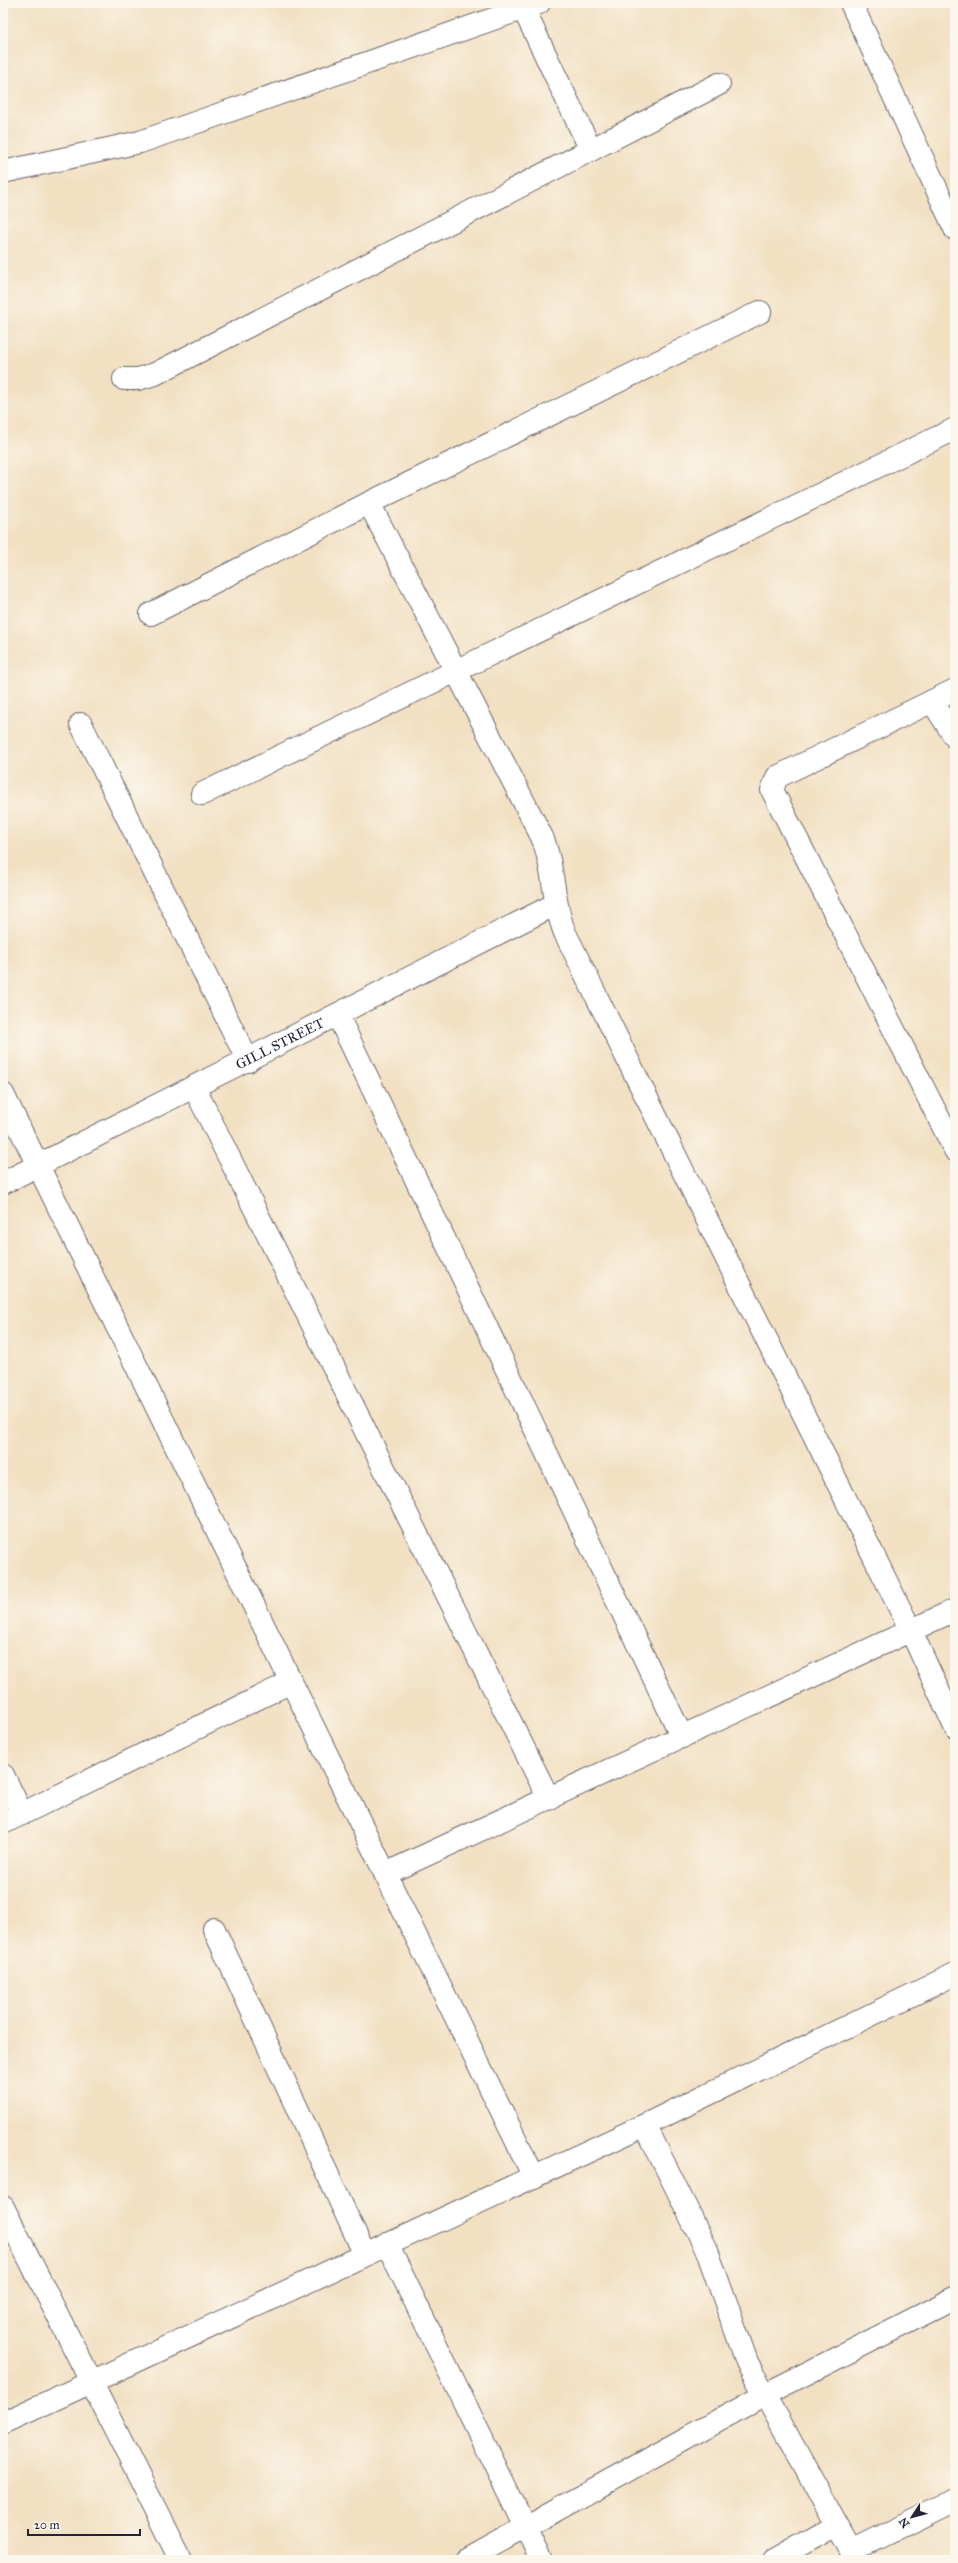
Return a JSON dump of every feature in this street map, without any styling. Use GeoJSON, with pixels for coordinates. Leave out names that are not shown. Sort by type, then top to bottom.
{"type":"FeatureCollection","features":[{"type":"Feature","properties":{"kind":"street"},"geometry":{"type":"LineString","coordinates":[[851,3],[955,229]]}},
{"type":"Feature","properties":{"kind":"street"},"geometry":{"type":"LineString","coordinates":[[3,172],[140,142],[531,6],[591,150]]}},
{"type":"Feature","properties":{"kind":"street"},"geometry":{"type":"LineString","coordinates":[[124,379],[138,379],[155,374],[719,84]]}},
{"type":"Feature","properties":{"kind":"street"},"geometry":{"type":"LineString","coordinates":[[151,614],[369,503],[760,312]]}},
{"type":"Feature","properties":{"kind":"street"},"geometry":{"type":"LineString","coordinates":[[202,794],[457,668],[955,428]]}},
{"type":"Feature","properties":{"kind":"street"},"geometry":{"type":"LineString","coordinates":[[369,503],[457,668],[542,837],[552,866],[556,904],[565,933],[910,1631],[955,1726]]}},
{"type":"Feature","properties":{"kind":"street"},"geometry":{"type":"LineString","coordinates":[[955,690],[777,777],[772,790],[955,1150]]}},
{"type":"Feature","properties":{"kind":"street"},"geometry":{"type":"LineString","coordinates":[[932,701],[955,737]]}},
{"type":"Feature","properties":{"kind":"street"},"geometry":{"type":"LineString","coordinates":[[81,724],[248,1061]]}},
{"type":"Feature","properties":{"kind":"street","name":"GILL STREET"},"geometry":{"type":"LineString","coordinates":[[3,1183],[338,1016],[556,904]]}},
{"type":"Feature","properties":{"kind":"street"},"geometry":{"type":"LineString","coordinates":[[338,1016],[682,1737]]}},
{"type":"Feature","properties":{"kind":"street"},"geometry":{"type":"LineString","coordinates":[[194,1088],[548,1799]]}},
{"type":"Feature","properties":{"kind":"street"},"geometry":{"type":"LineString","coordinates":[[3,1094],[534,2177]]}},
{"type":"Feature","properties":{"kind":"street"},"geometry":{"type":"LineString","coordinates":[[385,1874],[955,1610]]}},
{"type":"Feature","properties":{"kind":"street"},"geometry":{"type":"LineString","coordinates":[[3,1775],[12,1818],[291,1682]]}},
{"type":"Feature","properties":{"kind":"street"},"geometry":{"type":"LineString","coordinates":[[214,1929],[365,2255]]}},
{"type":"Feature","properties":{"kind":"street"},"geometry":{"type":"LineString","coordinates":[[3,2423],[91,2384],[387,2244],[645,2125],[955,1974]]}},
{"type":"Feature","properties":{"kind":"street"},"geometry":{"type":"LineString","coordinates":[[645,2125],[706,2248],[747,2362],[853,2556],[955,2500]]}},
{"type":"Feature","properties":{"kind":"street"},"geometry":{"type":"LineString","coordinates":[[3,2207],[181,2560]]}},
{"type":"Feature","properties":{"kind":"street"},"geometry":{"type":"LineString","coordinates":[[387,2244],[542,2560]]}},
{"type":"Feature","properties":{"kind":"street"},"geometry":{"type":"LineString","coordinates":[[466,2560],[524,2526],[764,2395],[955,2298]]}},
{"type":"Feature","properties":{"kind":"street"},"geometry":{"type":"LineString","coordinates":[[774,2560],[836,2525]]}}]}
